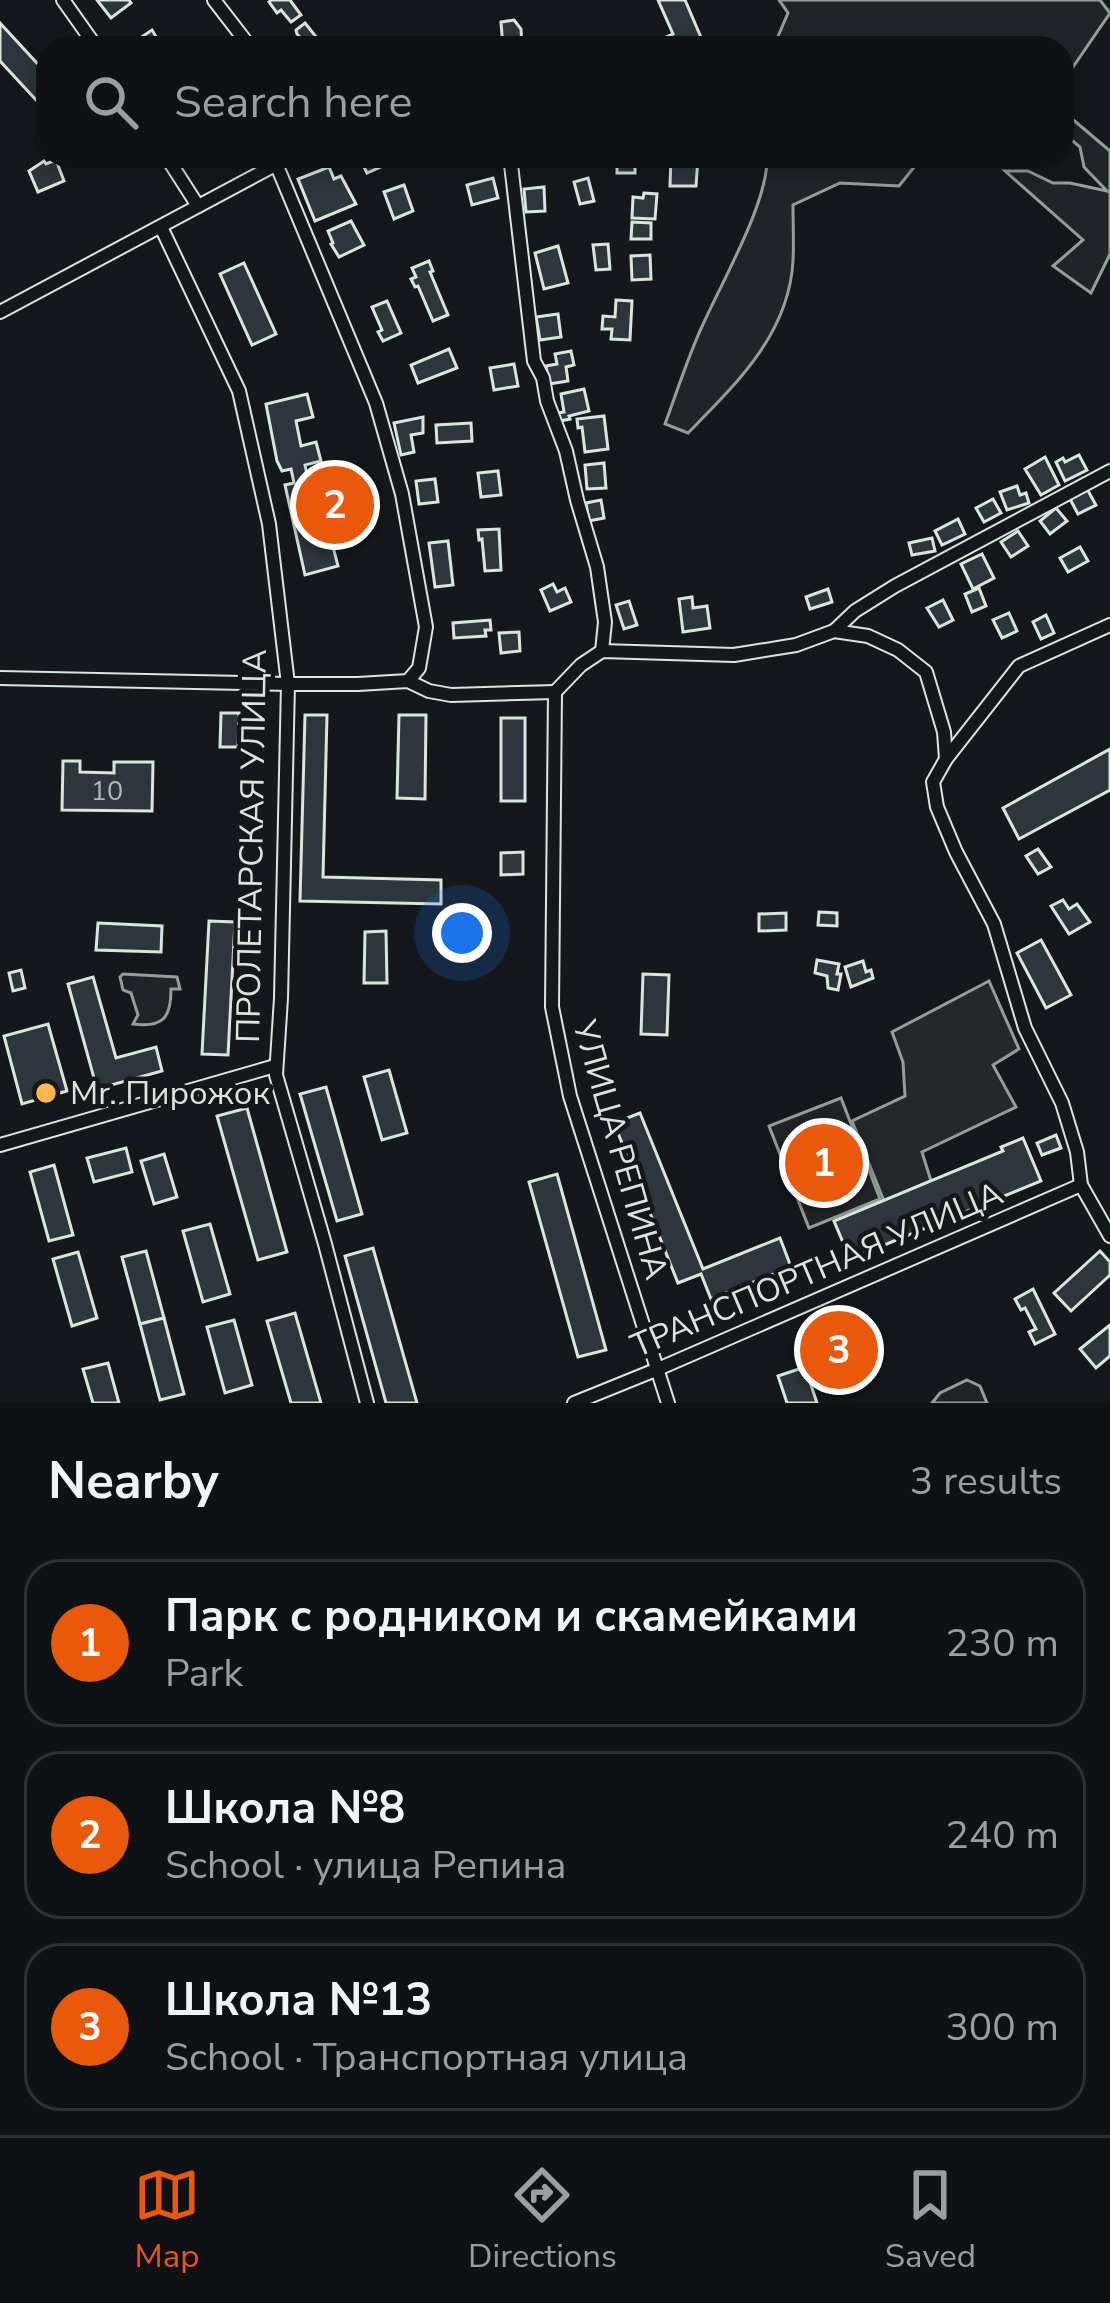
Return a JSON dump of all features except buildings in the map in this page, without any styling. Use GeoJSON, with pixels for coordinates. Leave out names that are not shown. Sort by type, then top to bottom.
{"type":"FeatureCollection","features":[{"type":"Feature","properties":{"kind":"street"},"geometry":{"type":"LineString","coordinates":[[63,0],[88,36]]}},
{"type":"Feature","properties":{"kind":"street"},"geometry":{"type":"LineString","coordinates":[[214,0],[241,36]]}},
{"type":"Feature","properties":{"kind":"street"},"geometry":{"type":"LineString","coordinates":[[174,168],[198,206]]}},
{"type":"Feature","properties":{"kind":"street"},"geometry":{"type":"LineString","coordinates":[[0,312],[269,168]]}},
{"type":"Feature","properties":{"kind":"street"},"geometry":{"type":"LineString","coordinates":[[287,168],[376,403],[402,494],[426,627],[419,668],[409,681]]}},
{"type":"Feature","properties":{"kind":"street"},"geometry":{"type":"LineString","coordinates":[[511,168],[534,361],[566,451],[597,567],[604,622],[602,651]]}},
{"type":"Feature","properties":{"kind":"street","name":"ПРОЛЕТАРСКАЯ УЛИЦА"},"geometry":{"type":"LineString","coordinates":[[161,227],[239,391],[269,524],[288,684],[281,998],[275,1066],[367,1403]]}},
{"type":"Feature","properties":{"kind":"street"},"geometry":{"type":"LineString","coordinates":[[0,677],[288,684],[409,681],[452,695],[555,692],[580,665],[602,651],[734,655],[796,645],[834,631],[855,611],[895,586],[1110,471]]}},
{"type":"Feature","properties":{"kind":"street"},"geometry":{"type":"LineString","coordinates":[[1110,625],[1018,666],[933,782],[937,807],[956,852],[994,924],[1025,1028],[1062,1103],[1081,1185],[1110,1236]]}},
{"type":"Feature","properties":{"kind":"street"},"geometry":{"type":"LineString","coordinates":[[834,631],[868,636],[898,650],[926,672],[944,732],[946,759]]}},
{"type":"Feature","properties":{"kind":"street","name":"УЛИЦА РЕПИНА"},"geometry":{"type":"LineString","coordinates":[[555,692],[552,1007],[569,1096],[668,1403]]}},
{"type":"Feature","properties":{"kind":"street"},"geometry":{"type":"LineString","coordinates":[[0,1145],[275,1066]]}},
{"type":"Feature","properties":{"kind":"street","name":"ТРАНСПОРТНАЯ УЛИЦА"},"geometry":{"type":"LineString","coordinates":[[574,1403],[1081,1185]]}},
{"type":"Feature","properties":{"kind":"shaded area"},"geometry":{"type":"Polygon","coordinates":[[[779,0],[1100,0],[1110,13],[1074,66],[1074,36],[778,36],[788,13],[779,0]]]}},
{"type":"Feature","properties":{"kind":"shaded area"},"geometry":{"type":"Polygon","coordinates":[[[1074,120],[1110,151],[1110,254],[1091,293],[1053,266],[1083,240],[1005,171],[1028,171],[1053,183],[1107,191],[1084,167],[1080,147],[1074,142],[1074,120]]]}},
{"type":"Feature","properties":{"kind":"shaded area"},"geometry":{"type":"Polygon","coordinates":[[[766,168],[913,168],[899,186],[840,183],[793,205],[793,261],[782,312],[757,356],[688,433],[665,424],[699,333],[753,216],[766,168]]]}},
{"type":"Feature","properties":{"kind":"shaded area"},"geometry":{"type":"Polygon","coordinates":[[[123,974],[177,977],[180,989],[171,989],[164,1019],[133,1024],[138,1015],[131,993],[123,990],[123,974]]]}},
{"type":"Feature","properties":{"kind":"shaded area"},"geometry":{"type":"Polygon","coordinates":[[[989,981],[1019,1049],[993,1065],[1016,1107],[922,1152],[931,1181],[884,1201],[852,1121],[905,1096],[903,1062],[892,1032],[989,981]]]}},
{"type":"Feature","properties":{"kind":"shaded area"},"geometry":{"type":"Polygon","coordinates":[[[841,1098],[880,1199],[809,1228],[769,1126],[841,1098]]]}},
{"type":"Feature","properties":{"kind":"shaded area"},"geometry":{"type":"Polygon","coordinates":[[[967,1380],[980,1386],[987,1403],[932,1403],[940,1393],[967,1380]]]}},
{"type":"Feature","properties":{"kind":"place","name":"Школа №8"},"geometry":{"type":"Point","coordinates":[335,505]}},
{"type":"Feature","properties":{"kind":"place","name":"Mr. Пирожок"},"geometry":{"type":"Point","coordinates":[46,1093]}},
{"type":"Feature","properties":{"kind":"place","name":"Парк с родником и скамейками"},"geometry":{"type":"Point","coordinates":[824,1163]}},
{"type":"Feature","properties":{"kind":"place","name":"Школа №13"},"geometry":{"type":"Point","coordinates":[839,1350]}}]}
